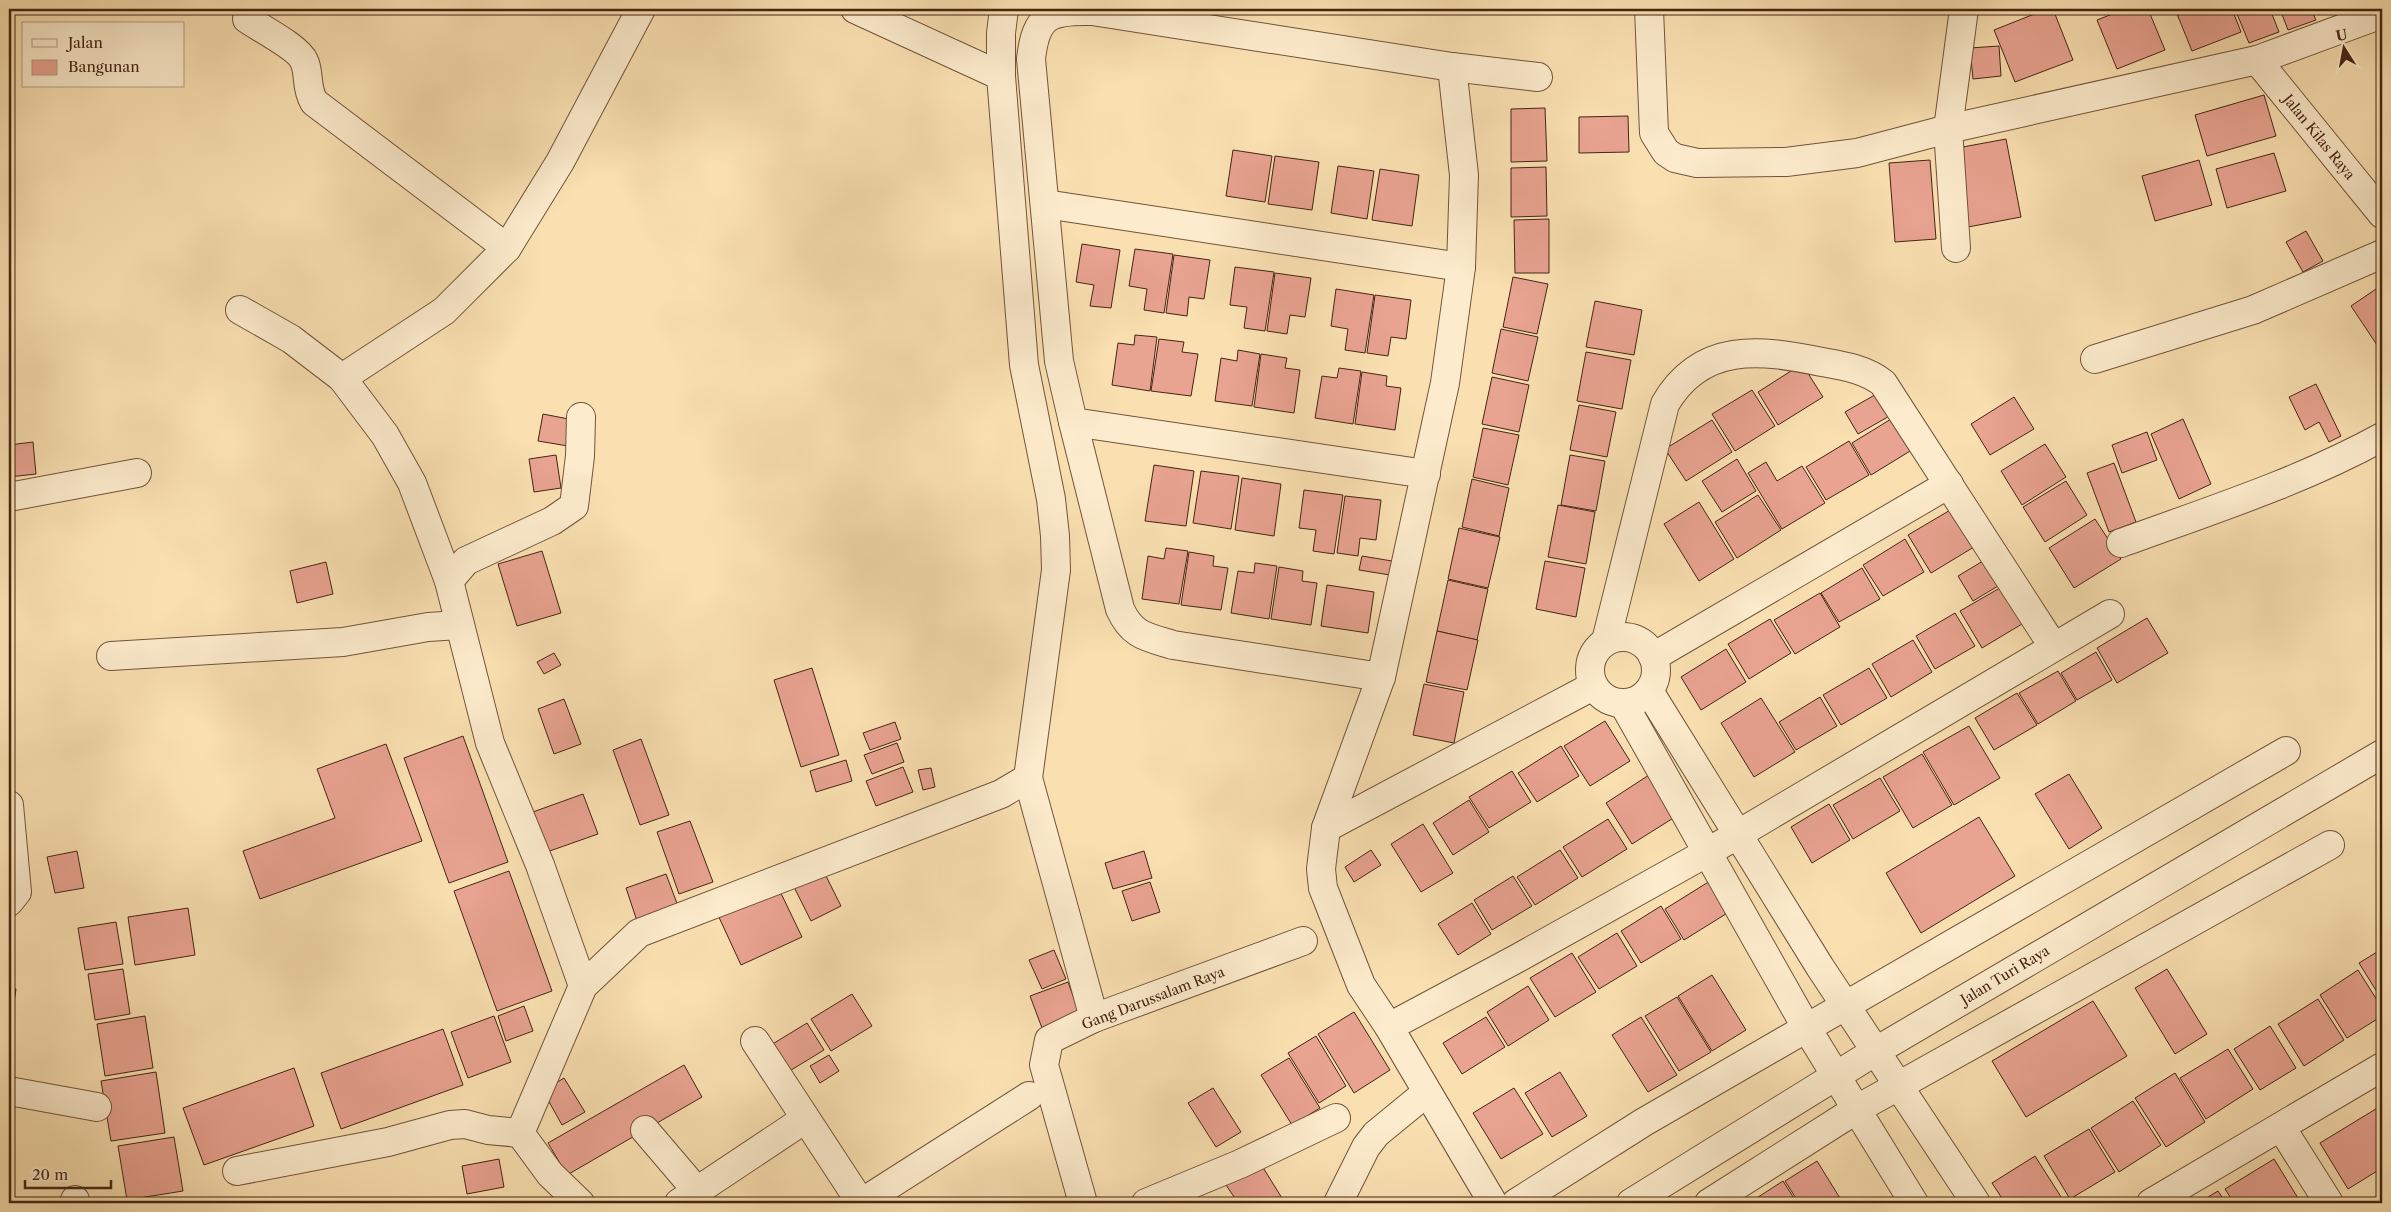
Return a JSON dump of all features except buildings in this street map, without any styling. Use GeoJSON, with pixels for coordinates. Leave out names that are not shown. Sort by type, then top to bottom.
{"type":"FeatureCollection","features":[{"type":"Feature","properties":{"kind":"street"},"geometry":{"type":"LineString","coordinates":[[342,378],[444,312],[507,248],[560,162],[641,9]]}},
{"type":"Feature","properties":{"kind":"street"},"geometry":{"type":"LineString","coordinates":[[855,9],[1001,76]]}},
{"type":"Feature","properties":{"kind":"street"},"geometry":{"type":"LineString","coordinates":[[1004,9],[1001,34],[1001,76],[1024,365],[1051,499],[1056,536],[1056,570],[1028,778],[1094,1018]]}},
{"type":"Feature","properties":{"kind":"street"},"geometry":{"type":"LineString","coordinates":[[1648,9],[1654,133],[1666,152],[1675,158],[1697,163],[1786,162],[1857,153],[1948,129],[2257,60],[2379,13]]}},
{"type":"Feature","properties":{"kind":"street"},"geometry":{"type":"LineString","coordinates":[[1956,248],[1948,129],[1964,9]]}},
{"type":"Feature","properties":{"kind":"street"},"geometry":{"type":"LineString","coordinates":[[1381,677],[1173,645],[1144,636],[1133,629],[1120,609],[1059,362],[1031,58],[1033,38],[1038,25],[1054,15],[1072,11],[1092,11],[1452,67],[1538,77]]}},
{"type":"Feature","properties":{"kind":"street"},"geometry":{"type":"LineString","coordinates":[[247,19],[297,52],[304,61],[309,93],[314,102],[507,248]]}},
{"type":"Feature","properties":{"kind":"street","name":"Jalan Kilas Raya"},"geometry":{"type":"LineString","coordinates":[[2257,60],[2382,214]]}},
{"type":"Feature","properties":{"kind":"street"},"geometry":{"type":"LineString","coordinates":[[1452,67],[1464,175],[1461,267],[1444,383],[1381,677],[1326,828],[1321,849],[1323,888],[1361,985],[1389,1027],[1493,1203]]}},
{"type":"Feature","properties":{"kind":"street"},"geometry":{"type":"LineString","coordinates":[[1045,204],[1461,267]]}},
{"type":"Feature","properties":{"kind":"street"},"geometry":{"type":"LineString","coordinates":[[2095,359],[2253,310],[2382,254]]}},
{"type":"Feature","properties":{"kind":"street"},"geometry":{"type":"LineString","coordinates":[[240,310],[291,339],[342,378],[385,434],[412,483],[449,581],[490,743],[540,865],[583,986]]}},
{"type":"Feature","properties":{"kind":"street"},"geometry":{"type":"LineString","coordinates":[[1606,641],[1665,404],[1676,386],[1690,372],[1709,362],[1735,354],[1770,354],[1802,358],[1862,370],[1873,375],[1883,383],[1894,397],[2053,646]]}},
{"type":"Feature","properties":{"kind":"street"},"geometry":{"type":"LineString","coordinates":[[449,581],[466,561],[552,521],[574,506],[580,456],[581,417]]}},
{"type":"Feature","properties":{"kind":"street"},"geometry":{"type":"LineString","coordinates":[[1073,422],[1426,474]]}},
{"type":"Feature","properties":{"kind":"street"},"geometry":{"type":"LineString","coordinates":[[2121,543],[2266,491],[2355,452],[2382,438]]}},
{"type":"Feature","properties":{"kind":"street"},"geometry":{"type":"LineString","coordinates":[[9,497],[137,473]]}},
{"type":"Feature","properties":{"kind":"street"},"geometry":{"type":"LineString","coordinates":[[1653,656],[1949,484]]}},
{"type":"Feature","properties":{"kind":"street"},"geometry":{"type":"LineString","coordinates":[[1389,1027],[1518,958],[1708,852],[2053,646],[2110,614]]}},
{"type":"Feature","properties":{"kind":"street"},"geometry":{"type":"LineString","coordinates":[[111,656],[343,642],[428,627],[459,625]]}},
{"type":"Feature","properties":{"kind":"street"},"geometry":{"type":"LineString","coordinates":[[1628,637],[1639,640],[1653,656],[1656,674],[1649,691],[1633,702],[1623,703],[1607,698],[1594,686],[1590,676],[1591,661],[1598,647],[1606,641],[1628,637]]}},
{"type":"Feature","properties":{"kind":"street"},"geometry":{"type":"LineString","coordinates":[[1326,828],[1594,686]]}},
{"type":"Feature","properties":{"kind":"street"},"geometry":{"type":"LineString","coordinates":[[1649,691],[1820,967],[1976,1203]]}},
{"type":"Feature","properties":{"kind":"street"},"geometry":{"type":"LineString","coordinates":[[1623,703],[1806,1027],[1914,1203]]}},
{"type":"Feature","properties":{"kind":"street"},"geometry":{"type":"LineString","coordinates":[[1516,1203],[1644,1122],[2286,751]]}},
{"type":"Feature","properties":{"kind":"street","name":"Jalan Turi Raya"},"geometry":{"type":"LineString","coordinates":[[1631,1203],[1876,1051],[2382,754]]}},
{"type":"Feature","properties":{"kind":"street"},"geometry":{"type":"LineString","coordinates":[[520,1132],[583,986],[639,933],[1001,794],[1028,778]]}},
{"type":"Feature","properties":{"kind":"street"},"geometry":{"type":"LineString","coordinates":[[9,804],[17,892],[9,902]]}},
{"type":"Feature","properties":{"kind":"street"},"geometry":{"type":"LineString","coordinates":[[1710,1203],[1857,1109],[2330,845]]}},
{"type":"Feature","properties":{"kind":"street","name":"Gang Darussalam Raya"},"geometry":{"type":"LineString","coordinates":[[1083,1203],[1044,1065],[1050,1040],[1094,1018],[1304,941]]}},
{"type":"Feature","properties":{"kind":"street"},"geometry":{"type":"LineString","coordinates":[[755,1041],[861,1203],[1029,1096]]}},
{"type":"Feature","properties":{"kind":"street"},"geometry":{"type":"LineString","coordinates":[[2151,1203],[2382,1067]]}},
{"type":"Feature","properties":{"kind":"street"},"geometry":{"type":"LineString","coordinates":[[9,1091],[97,1107]]}},
{"type":"Feature","properties":{"kind":"street"},"geometry":{"type":"LineString","coordinates":[[1338,1203],[1366,1147],[1376,1134],[1426,1092]]}},
{"type":"Feature","properties":{"kind":"street"},"geometry":{"type":"LineString","coordinates":[[1146,1203],[1240,1164],[1336,1118]]}},
{"type":"Feature","properties":{"kind":"street"},"geometry":{"type":"LineString","coordinates":[[645,1130],[688,1197],[805,1119]]}},
{"type":"Feature","properties":{"kind":"street"},"geometry":{"type":"LineString","coordinates":[[237,1171],[388,1142],[450,1125],[465,1124],[488,1130],[520,1132]]}},
{"type":"Feature","properties":{"kind":"street"},"geometry":{"type":"LineString","coordinates":[[2281,1127],[2329,1203]]}},
{"type":"Feature","properties":{"kind":"street"},"geometry":{"type":"LineString","coordinates":[[520,1132],[550,1174],[580,1203]]}}]}
